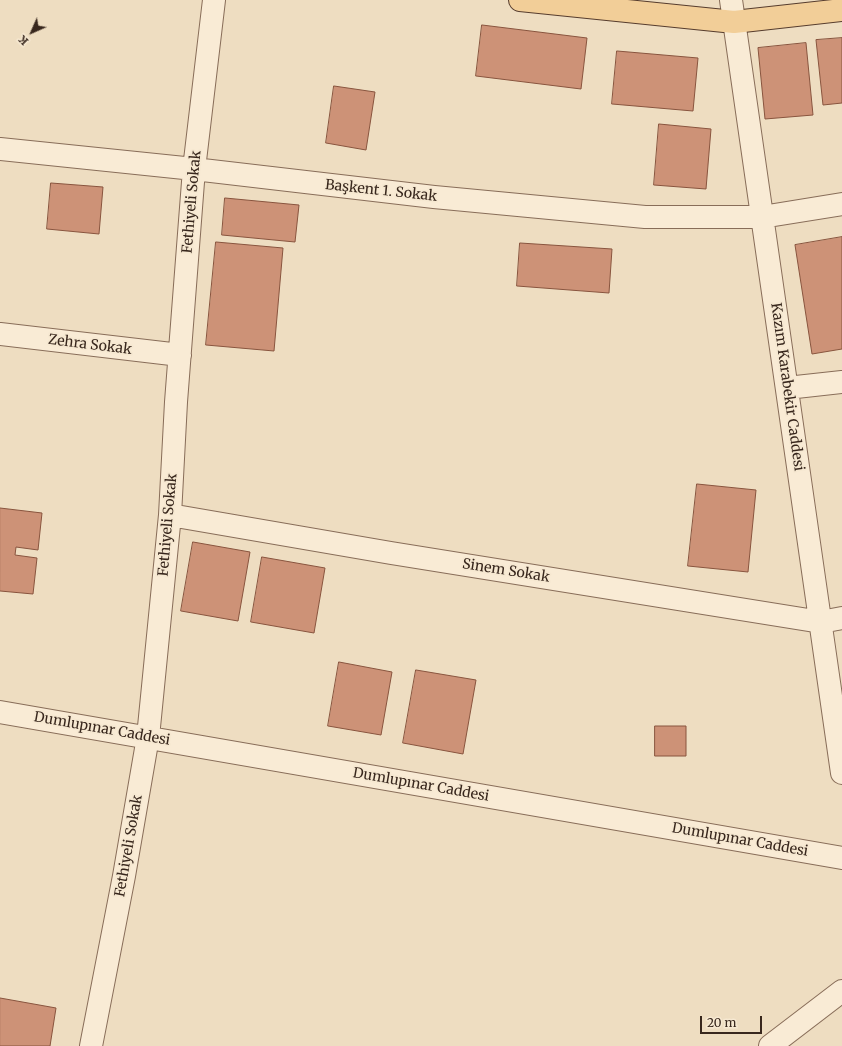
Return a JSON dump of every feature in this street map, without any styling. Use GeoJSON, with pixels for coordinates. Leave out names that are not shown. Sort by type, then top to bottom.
{"type":"FeatureCollection","features":[{"type":"Feature","properties":{"kind":"main road"},"geometry":{"type":"LineString","coordinates":[[520,0],[734,22],[842,10]]}},
{"type":"Feature","properties":{"kind":"street","name":"Fethiyeli Sokak"},"geometry":{"type":"LineString","coordinates":[[91,1046],[124,876],[148,737],[170,515],[194,170],[214,0]]}},
{"type":"Feature","properties":{"kind":"street","name":"Kazım Karabekir Caddesi"},"geometry":{"type":"LineString","coordinates":[[731,0],[788,388],[842,773]]}},
{"type":"Feature","properties":{"kind":"street","name":"Başkent 1. Sokak"},"geometry":{"type":"LineString","coordinates":[[0,149],[434,197],[645,217],[762,217],[842,204]]}},
{"type":"Feature","properties":{"kind":"street","name":"Zehra Sokak"},"geometry":{"type":"LineString","coordinates":[[0,334],[180,355]]}},
{"type":"Feature","properties":{"kind":"street"},"geometry":{"type":"LineString","coordinates":[[788,388],[842,382]]}},
{"type":"Feature","properties":{"kind":"street","name":"Sinem Sokak"},"geometry":{"type":"LineString","coordinates":[[170,515],[821,622],[842,618]]}},
{"type":"Feature","properties":{"kind":"street","name":"Dumlupınar Caddesi"},"geometry":{"type":"LineString","coordinates":[[0,712],[842,858]]}},
{"type":"Feature","properties":{"kind":"street"},"geometry":{"type":"LineString","coordinates":[[770,1046],[842,991]]}},
{"type":"Feature","properties":{"kind":"building"},"geometry":{"type":"Polygon","coordinates":[[[482,25],[587,38],[581,89],[476,76],[482,25]]]}},
{"type":"Feature","properties":{"kind":"building"},"geometry":{"type":"Polygon","coordinates":[[[842,38],[842,103],[823,105],[816,40],[842,38]]]}},
{"type":"Feature","properties":{"kind":"building"},"geometry":{"type":"Polygon","coordinates":[[[806,43],[813,115],[765,119],[758,48],[806,43]]]}},
{"type":"Feature","properties":{"kind":"building"},"geometry":{"type":"Polygon","coordinates":[[[617,51],[698,58],[693,111],[612,104],[617,51]]]}},
{"type":"Feature","properties":{"kind":"building"},"geometry":{"type":"Polygon","coordinates":[[[334,86],[375,92],[366,150],[326,143],[334,86]]]}},
{"type":"Feature","properties":{"kind":"building"},"geometry":{"type":"Polygon","coordinates":[[[659,124],[711,129],[706,189],[654,185],[659,124]]]}},
{"type":"Feature","properties":{"kind":"building"},"geometry":{"type":"Polygon","coordinates":[[[51,183],[103,187],[99,234],[47,229],[51,183]]]}},
{"type":"Feature","properties":{"kind":"building"},"geometry":{"type":"Polygon","coordinates":[[[225,198],[299,205],[295,242],[222,235],[225,198]]]}},
{"type":"Feature","properties":{"kind":"building"},"geometry":{"type":"Polygon","coordinates":[[[842,237],[842,349],[812,354],[795,245],[842,237]]]}},
{"type":"Feature","properties":{"kind":"building"},"geometry":{"type":"Polygon","coordinates":[[[216,242],[283,248],[274,351],[206,345],[216,242]]]}},
{"type":"Feature","properties":{"kind":"building"},"geometry":{"type":"Polygon","coordinates":[[[520,243],[612,249],[609,293],[517,286],[520,243]]]}},
{"type":"Feature","properties":{"kind":"building"},"geometry":{"type":"Polygon","coordinates":[[[697,484],[756,490],[748,572],[688,566],[697,484]]]}},
{"type":"Feature","properties":{"kind":"building"},"geometry":{"type":"Polygon","coordinates":[[[0,508],[42,513],[38,550],[16,547],[15,555],[37,558],[33,594],[0,591],[0,508]]]}},
{"type":"Feature","properties":{"kind":"building"},"geometry":{"type":"Polygon","coordinates":[[[193,542],[250,552],[238,621],[181,611],[193,542]]]}},
{"type":"Feature","properties":{"kind":"building"},"geometry":{"type":"Polygon","coordinates":[[[262,557],[325,568],[314,633],[251,622],[262,557]]]}},
{"type":"Feature","properties":{"kind":"building"},"geometry":{"type":"Polygon","coordinates":[[[339,662],[392,672],[381,735],[328,726],[339,662]]]}},
{"type":"Feature","properties":{"kind":"building"},"geometry":{"type":"Polygon","coordinates":[[[416,670],[476,680],[463,754],[403,743],[416,670]]]}},
{"type":"Feature","properties":{"kind":"building"},"geometry":{"type":"Polygon","coordinates":[[[655,726],[686,726],[686,756],[655,756],[655,726]]]}},
{"type":"Feature","properties":{"kind":"building"},"geometry":{"type":"Polygon","coordinates":[[[0,998],[56,1008],[50,1046],[0,1046],[0,998]]]}}]}
